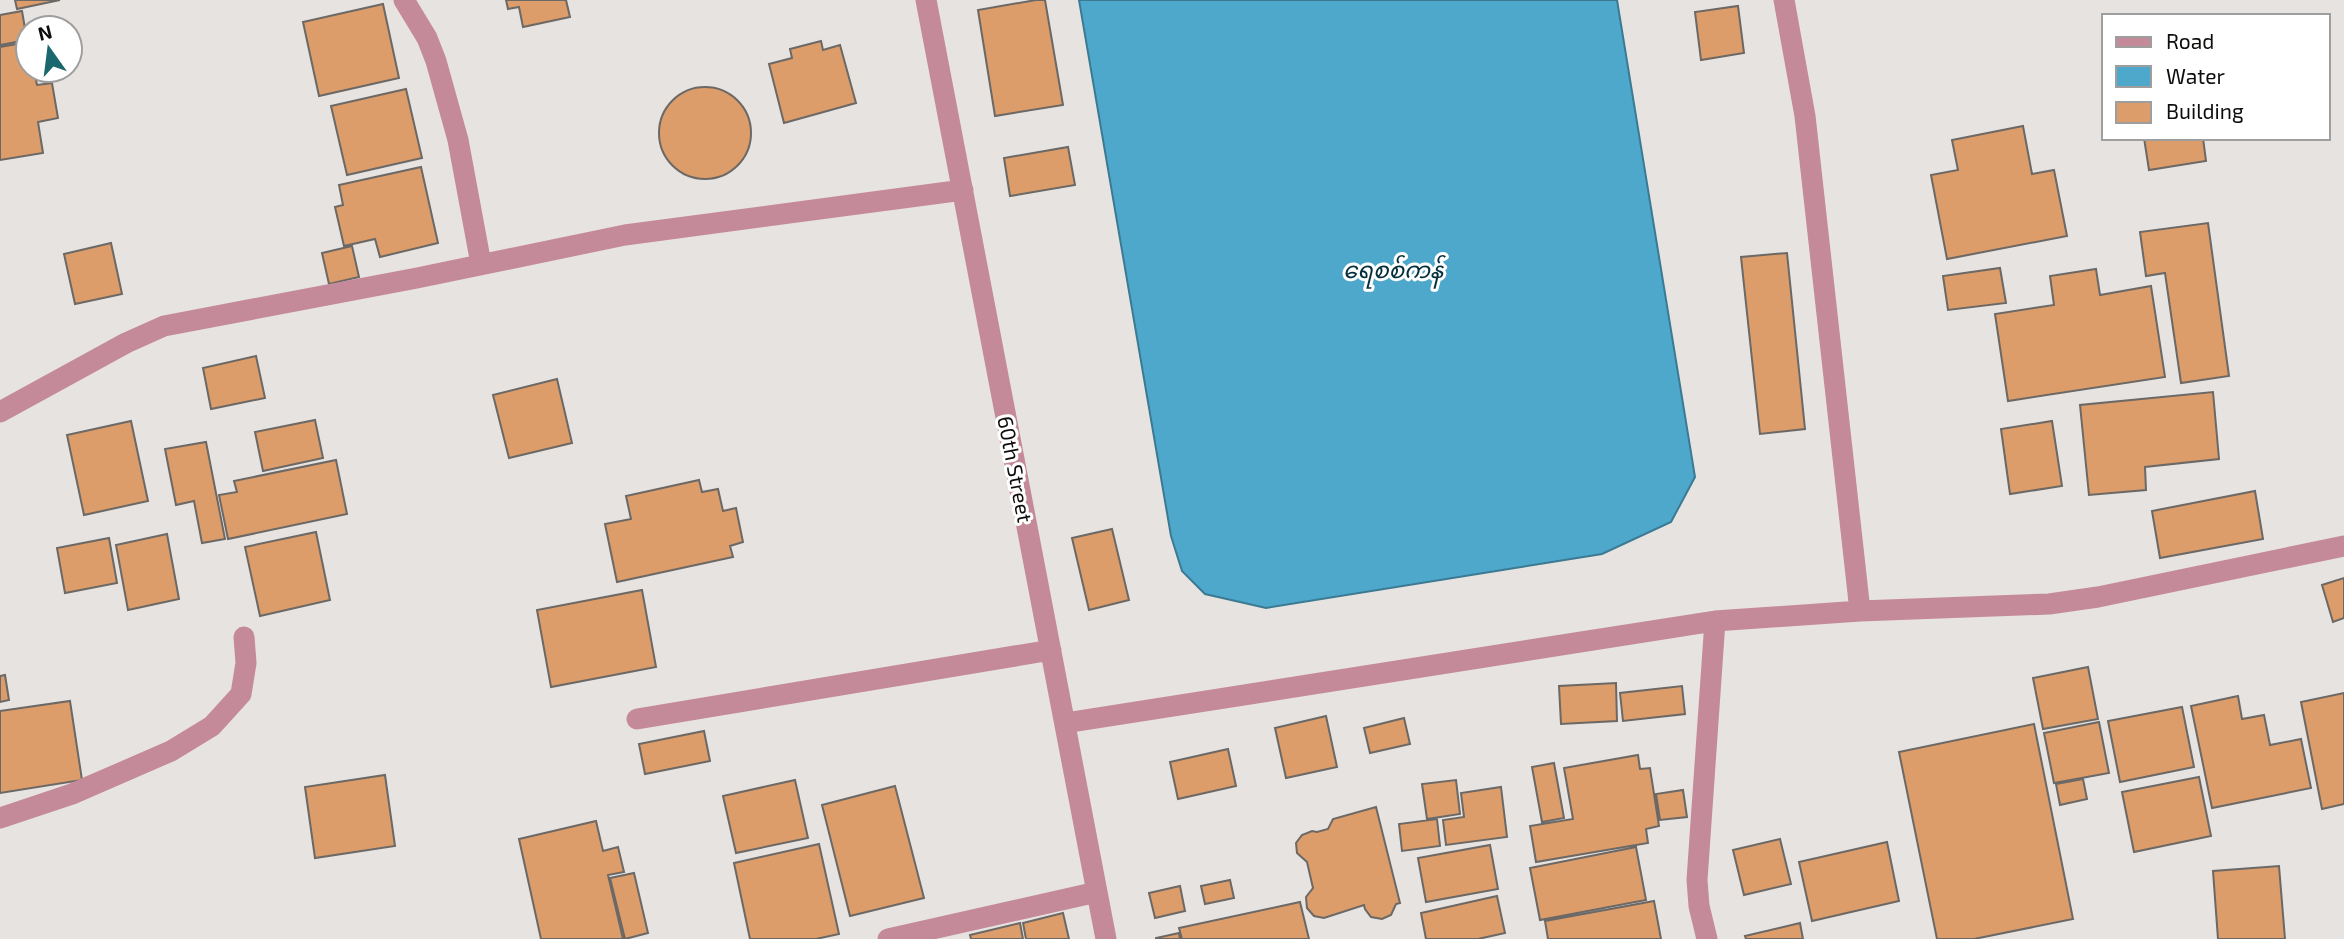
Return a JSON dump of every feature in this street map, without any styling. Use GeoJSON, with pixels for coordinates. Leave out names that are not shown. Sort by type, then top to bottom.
{"type":"FeatureCollection","features":[{"type":"Feature","properties":{"kind":"street"},"geometry":{"type":"LineString","coordinates":[[404,0],[427,38],[436,61],[458,141],[481,264]]}},
{"type":"Feature","properties":{"kind":"street","name":"60th Street"},"geometry":{"type":"LineString","coordinates":[[926,0],[1106,939]]}},
{"type":"Feature","properties":{"kind":"street"},"geometry":{"type":"LineString","coordinates":[[1784,0],[1805,116],[1860,611]]}},
{"type":"Feature","properties":{"kind":"street"},"geometry":{"type":"LineString","coordinates":[[0,412],[126,343],[164,326],[625,235],[963,190]]}},
{"type":"Feature","properties":{"kind":"street"},"geometry":{"type":"LineString","coordinates":[[1065,723],[1715,621],[1860,611],[2049,604],[2098,597],[2344,546]]}},
{"type":"Feature","properties":{"kind":"street"},"geometry":{"type":"LineString","coordinates":[[1707,939],[1699,906],[1697,880],[1715,621]]}},
{"type":"Feature","properties":{"kind":"street"},"geometry":{"type":"LineString","coordinates":[[0,818],[72,794],[171,751],[212,726],[241,694],[246,663],[244,637]]}},
{"type":"Feature","properties":{"kind":"street"},"geometry":{"type":"LineString","coordinates":[[637,719],[1051,650]]}},
{"type":"Feature","properties":{"kind":"street"},"geometry":{"type":"LineString","coordinates":[[888,939],[1097,891]]}},
{"type":"Feature","properties":{"kind":"water","name":"ရေစစ်ကန်"},"geometry":{"type":"Polygon","coordinates":[[[1079,0],[1617,0],[1695,477],[1671,522],[1602,554],[1266,608],[1205,594],[1182,571],[1171,536],[1079,0]]]}},
{"type":"Feature","properties":{"kind":"building"},"geometry":{"type":"Polygon","coordinates":[[[15,0],[60,0],[17,9],[15,0]]]}},
{"type":"Feature","properties":{"kind":"building"},"geometry":{"type":"Polygon","coordinates":[[[506,0],[566,0],[570,17],[523,27],[519,7],[508,9],[506,0]]]}},
{"type":"Feature","properties":{"kind":"building"},"geometry":{"type":"Polygon","coordinates":[[[1045,0],[1063,105],[995,116],[978,10],[1045,0]]]}},
{"type":"Feature","properties":{"kind":"building"},"geometry":{"type":"Polygon","coordinates":[[[383,4],[399,78],[319,96],[303,22],[383,4]]]}},
{"type":"Feature","properties":{"kind":"building"},"geometry":{"type":"Polygon","coordinates":[[[1738,6],[1744,53],[1701,60],[1695,12],[1738,6]]]}},
{"type":"Feature","properties":{"kind":"building"},"geometry":{"type":"Polygon","coordinates":[[[22,11],[23,14],[14,14],[14,42],[0,45],[0,15],[22,11]]]}},
{"type":"Feature","properties":{"kind":"building"},"geometry":{"type":"Polygon","coordinates":[[[821,41],[823,50],[840,45],[856,103],[784,123],[769,64],[792,58],[790,49],[821,41]]]}},
{"type":"Feature","properties":{"kind":"building"},"geometry":{"type":"Polygon","coordinates":[[[14,44],[14,84],[52,84],[58,118],[38,122],[43,153],[0,160],[0,47],[14,44]]]}},
{"type":"Feature","properties":{"kind":"building"},"geometry":{"type":"Polygon","coordinates":[[[705,87],[723,91],[738,100],[747,115],[751,133],[747,151],[738,166],[723,175],[705,179],[687,175],[672,166],[663,151],[659,133],[663,115],[672,100],[687,91],[705,87]]]}},
{"type":"Feature","properties":{"kind":"building"},"geometry":{"type":"Polygon","coordinates":[[[406,89],[422,158],[347,175],[331,106],[406,89]]]}},
{"type":"Feature","properties":{"kind":"building"},"geometry":{"type":"Polygon","coordinates":[[[2023,126],[2032,174],[2054,170],[2067,236],[1947,259],[1931,175],[1958,170],[1952,140],[2023,126]]]}},
{"type":"Feature","properties":{"kind":"building"},"geometry":{"type":"Polygon","coordinates":[[[2144,140],[2203,140],[2206,161],[2149,170],[2144,140]]]}},
{"type":"Feature","properties":{"kind":"building"},"geometry":{"type":"Polygon","coordinates":[[[1068,147],[1075,185],[1010,196],[1004,158],[1068,147]]]}},
{"type":"Feature","properties":{"kind":"building"},"geometry":{"type":"Polygon","coordinates":[[[421,167],[438,243],[380,257],[375,239],[344,246],[335,207],[343,205],[339,185],[421,167]]]}},
{"type":"Feature","properties":{"kind":"building"},"geometry":{"type":"Polygon","coordinates":[[[2208,223],[2229,376],[2181,383],[2165,273],[2146,276],[2140,232],[2208,223]]]}},
{"type":"Feature","properties":{"kind":"building"},"geometry":{"type":"Polygon","coordinates":[[[111,243],[122,294],[75,304],[64,254],[111,243]]]}},
{"type":"Feature","properties":{"kind":"building"},"geometry":{"type":"Polygon","coordinates":[[[352,246],[359,277],[329,284],[322,253],[352,246]]]}},
{"type":"Feature","properties":{"kind":"building"},"geometry":{"type":"Polygon","coordinates":[[[1787,253],[1805,429],[1760,434],[1741,257],[1787,253]]]}},
{"type":"Feature","properties":{"kind":"building"},"geometry":{"type":"Polygon","coordinates":[[[2000,268],[2006,303],[1948,310],[1943,276],[2000,268]]]}},
{"type":"Feature","properties":{"kind":"building"},"geometry":{"type":"Polygon","coordinates":[[[2096,269],[2100,295],[2151,286],[2165,377],[2008,401],[1995,314],[2054,305],[2050,276],[2096,269]]]}},
{"type":"Feature","properties":{"kind":"building"},"geometry":{"type":"Polygon","coordinates":[[[256,356],[265,398],[211,409],[203,368],[256,356]]]}},
{"type":"Feature","properties":{"kind":"building"},"geometry":{"type":"Polygon","coordinates":[[[557,379],[572,443],[509,458],[493,395],[557,379]]]}},
{"type":"Feature","properties":{"kind":"building"},"geometry":{"type":"Polygon","coordinates":[[[2213,392],[2219,459],[2145,467],[2146,490],[2089,495],[2080,405],[2213,392]]]}},
{"type":"Feature","properties":{"kind":"building"},"geometry":{"type":"Polygon","coordinates":[[[315,420],[323,458],[263,471],[255,432],[315,420]]]}},
{"type":"Feature","properties":{"kind":"building"},"geometry":{"type":"Polygon","coordinates":[[[131,421],[148,501],[84,515],[67,435],[131,421]]]}},
{"type":"Feature","properties":{"kind":"building"},"geometry":{"type":"Polygon","coordinates":[[[2052,421],[2062,486],[2010,494],[2001,429],[2052,421]]]}},
{"type":"Feature","properties":{"kind":"building"},"geometry":{"type":"Polygon","coordinates":[[[206,442],[225,539],[202,543],[194,501],[176,505],[165,449],[206,442]]]}},
{"type":"Feature","properties":{"kind":"building"},"geometry":{"type":"Polygon","coordinates":[[[336,460],[347,514],[228,539],[219,495],[237,492],[234,481],[336,460]]]}},
{"type":"Feature","properties":{"kind":"building"},"geometry":{"type":"Polygon","coordinates":[[[699,480],[702,492],[718,489],[723,511],[736,508],[743,542],[730,546],[733,557],[617,582],[605,524],[631,519],[626,496],[699,480]]]}},
{"type":"Feature","properties":{"kind":"building"},"geometry":{"type":"Polygon","coordinates":[[[2255,491],[2263,539],[2160,558],[2152,511],[2255,491]]]}},
{"type":"Feature","properties":{"kind":"building"},"geometry":{"type":"Polygon","coordinates":[[[1112,529],[1129,600],[1089,610],[1072,538],[1112,529]]]}},
{"type":"Feature","properties":{"kind":"building"},"geometry":{"type":"Polygon","coordinates":[[[316,532],[330,600],[260,616],[245,547],[316,532]]]}},
{"type":"Feature","properties":{"kind":"building"},"geometry":{"type":"Polygon","coordinates":[[[167,534],[179,599],[128,610],[116,545],[167,534]]]}},
{"type":"Feature","properties":{"kind":"building"},"geometry":{"type":"Polygon","coordinates":[[[109,538],[117,583],[65,593],[57,548],[109,538]]]}},
{"type":"Feature","properties":{"kind":"building"},"geometry":{"type":"Polygon","coordinates":[[[2344,578],[2344,618],[2333,622],[2322,585],[2344,578]]]}},
{"type":"Feature","properties":{"kind":"building"},"geometry":{"type":"Polygon","coordinates":[[[642,590],[656,667],[551,687],[537,610],[642,590]]]}},
{"type":"Feature","properties":{"kind":"building"},"geometry":{"type":"Polygon","coordinates":[[[2088,667],[2098,719],[2043,729],[2033,678],[2088,667]]]}},
{"type":"Feature","properties":{"kind":"building"},"geometry":{"type":"Polygon","coordinates":[[[5,675],[9,700],[0,702],[0,676],[5,675]]]}},
{"type":"Feature","properties":{"kind":"building"},"geometry":{"type":"Polygon","coordinates":[[[1616,683],[1617,721],[1561,724],[1559,686],[1616,683]]]}},
{"type":"Feature","properties":{"kind":"building"},"geometry":{"type":"Polygon","coordinates":[[[1682,686],[1685,714],[1623,721],[1620,693],[1682,686]]]}},
{"type":"Feature","properties":{"kind":"building"},"geometry":{"type":"Polygon","coordinates":[[[2344,693],[2344,804],[2322,809],[2301,702],[2344,693]]]}},
{"type":"Feature","properties":{"kind":"building"},"geometry":{"type":"Polygon","coordinates":[[[2238,696],[2242,719],[2264,715],[2270,745],[2301,739],[2311,788],[2212,808],[2191,706],[2238,696]]]}},
{"type":"Feature","properties":{"kind":"building"},"geometry":{"type":"Polygon","coordinates":[[[70,701],[82,780],[0,793],[0,711],[70,701]]]}},
{"type":"Feature","properties":{"kind":"building"},"geometry":{"type":"Polygon","coordinates":[[[2182,707],[2194,767],[2120,782],[2108,721],[2182,707]]]}},
{"type":"Feature","properties":{"kind":"building"},"geometry":{"type":"Polygon","coordinates":[[[1326,716],[1337,767],[1286,778],[1275,728],[1326,716]]]}},
{"type":"Feature","properties":{"kind":"building"},"geometry":{"type":"Polygon","coordinates":[[[1404,718],[1410,744],[1370,753],[1364,728],[1404,718]]]}},
{"type":"Feature","properties":{"kind":"building"},"geometry":{"type":"Polygon","coordinates":[[[2099,722],[2109,773],[2054,783],[2044,733],[2099,722]]]}},
{"type":"Feature","properties":{"kind":"building"},"geometry":{"type":"Polygon","coordinates":[[[2034,724],[2073,919],[1974,939],[1937,939],[1899,752],[2034,724]]]}},
{"type":"Feature","properties":{"kind":"building"},"geometry":{"type":"Polygon","coordinates":[[[704,731],[710,761],[645,774],[639,744],[704,731]]]}},
{"type":"Feature","properties":{"kind":"building"},"geometry":{"type":"Polygon","coordinates":[[[1228,749],[1236,786],[1178,799],[1170,762],[1228,749]]]}},
{"type":"Feature","properties":{"kind":"building"},"geometry":{"type":"Polygon","coordinates":[[[1638,755],[1640,769],[1650,768],[1659,826],[1646,829],[1648,843],[1536,862],[1530,826],[1573,819],[1564,768],[1638,755]]]}},
{"type":"Feature","properties":{"kind":"building"},"geometry":{"type":"Polygon","coordinates":[[[1554,763],[1564,818],[1542,822],[1532,767],[1554,763]]]}},
{"type":"Feature","properties":{"kind":"building"},"geometry":{"type":"Polygon","coordinates":[[[385,775],[395,846],[315,858],[305,787],[385,775]]]}},
{"type":"Feature","properties":{"kind":"building"},"geometry":{"type":"Polygon","coordinates":[[[2199,777],[2211,836],[2134,852],[2122,792],[2199,777]]]}},
{"type":"Feature","properties":{"kind":"building"},"geometry":{"type":"Polygon","coordinates":[[[2083,779],[2087,799],[2060,805],[2056,784],[2083,779]]]}},
{"type":"Feature","properties":{"kind":"building"},"geometry":{"type":"Polygon","coordinates":[[[795,780],[808,838],[736,853],[723,796],[795,780]]]}},
{"type":"Feature","properties":{"kind":"building"},"geometry":{"type":"Polygon","coordinates":[[[1456,780],[1460,814],[1427,819],[1422,784],[1456,780]]]}},
{"type":"Feature","properties":{"kind":"building"},"geometry":{"type":"Polygon","coordinates":[[[895,786],[924,898],[850,916],[822,805],[895,786]]]}},
{"type":"Feature","properties":{"kind":"building"},"geometry":{"type":"Polygon","coordinates":[[[1501,787],[1507,837],[1446,845],[1443,820],[1464,817],[1461,793],[1501,787]]]}},
{"type":"Feature","properties":{"kind":"building"},"geometry":{"type":"Polygon","coordinates":[[[1683,790],[1687,817],[1660,820],[1656,794],[1683,790]]]}},
{"type":"Feature","properties":{"kind":"building"},"geometry":{"type":"Polygon","coordinates":[[[1376,807],[1400,903],[1396,904],[1391,915],[1382,919],[1371,917],[1364,905],[1324,918],[1314,916],[1307,908],[1306,897],[1313,888],[1307,862],[1297,853],[1296,843],[1302,835],[1328,829],[1333,819],[1376,807]]]}},
{"type":"Feature","properties":{"kind":"building"},"geometry":{"type":"Polygon","coordinates":[[[1437,819],[1440,846],[1402,851],[1399,824],[1437,819]]]}},
{"type":"Feature","properties":{"kind":"building"},"geometry":{"type":"Polygon","coordinates":[[[596,821],[603,851],[618,847],[624,872],[608,875],[623,939],[541,939],[519,839],[596,821]]]}},
{"type":"Feature","properties":{"kind":"building"},"geometry":{"type":"Polygon","coordinates":[[[1780,839],[1791,884],[1744,895],[1733,850],[1780,839]]]}},
{"type":"Feature","properties":{"kind":"building"},"geometry":{"type":"Polygon","coordinates":[[[1887,842],[1899,901],[1812,921],[1799,862],[1887,842]]]}},
{"type":"Feature","properties":{"kind":"building"},"geometry":{"type":"Polygon","coordinates":[[[819,844],[839,934],[816,939],[750,939],[734,863],[819,844]]]}},
{"type":"Feature","properties":{"kind":"building"},"geometry":{"type":"Polygon","coordinates":[[[1490,845],[1498,889],[1426,902],[1418,858],[1490,845]]]}},
{"type":"Feature","properties":{"kind":"building"},"geometry":{"type":"Polygon","coordinates":[[[1636,847],[1646,900],[1540,920],[1530,868],[1636,847]]]}},
{"type":"Feature","properties":{"kind":"building"},"geometry":{"type":"Polygon","coordinates":[[[2279,866],[2285,939],[2218,939],[2213,871],[2279,866]]]}},
{"type":"Feature","properties":{"kind":"building"},"geometry":{"type":"Polygon","coordinates":[[[634,873],[648,933],[625,939],[610,878],[634,873]]]}},
{"type":"Feature","properties":{"kind":"building"},"geometry":{"type":"Polygon","coordinates":[[[1230,880],[1234,898],[1205,904],[1201,886],[1230,880]]]}},
{"type":"Feature","properties":{"kind":"building"},"geometry":{"type":"Polygon","coordinates":[[[1180,886],[1185,911],[1155,918],[1149,893],[1180,886]]]}},
{"type":"Feature","properties":{"kind":"building"},"geometry":{"type":"Polygon","coordinates":[[[1497,896],[1505,933],[1478,939],[1426,939],[1421,913],[1497,896]]]}},
{"type":"Feature","properties":{"kind":"building"},"geometry":{"type":"Polygon","coordinates":[[[1654,901],[1661,939],[1548,939],[1545,921],[1654,901]]]}},
{"type":"Feature","properties":{"kind":"building"},"geometry":{"type":"Polygon","coordinates":[[[1300,902],[1309,939],[1182,939],[1179,928],[1300,902]]]}},
{"type":"Feature","properties":{"kind":"building"},"geometry":{"type":"Polygon","coordinates":[[[1063,913],[1069,939],[1026,939],[1023,923],[1063,913]]]}},
{"type":"Feature","properties":{"kind":"building"},"geometry":{"type":"Polygon","coordinates":[[[1020,923],[1023,939],[971,939],[970,935],[1020,923]]]}},
{"type":"Feature","properties":{"kind":"building"},"geometry":{"type":"Polygon","coordinates":[[[1800,923],[1803,939],[1746,939],[1745,936],[1800,923]]]}},
{"type":"Feature","properties":{"kind":"building"},"geometry":{"type":"Polygon","coordinates":[[[1179,933],[1180,939],[1156,939],[1156,938],[1179,933]]]}}]}
